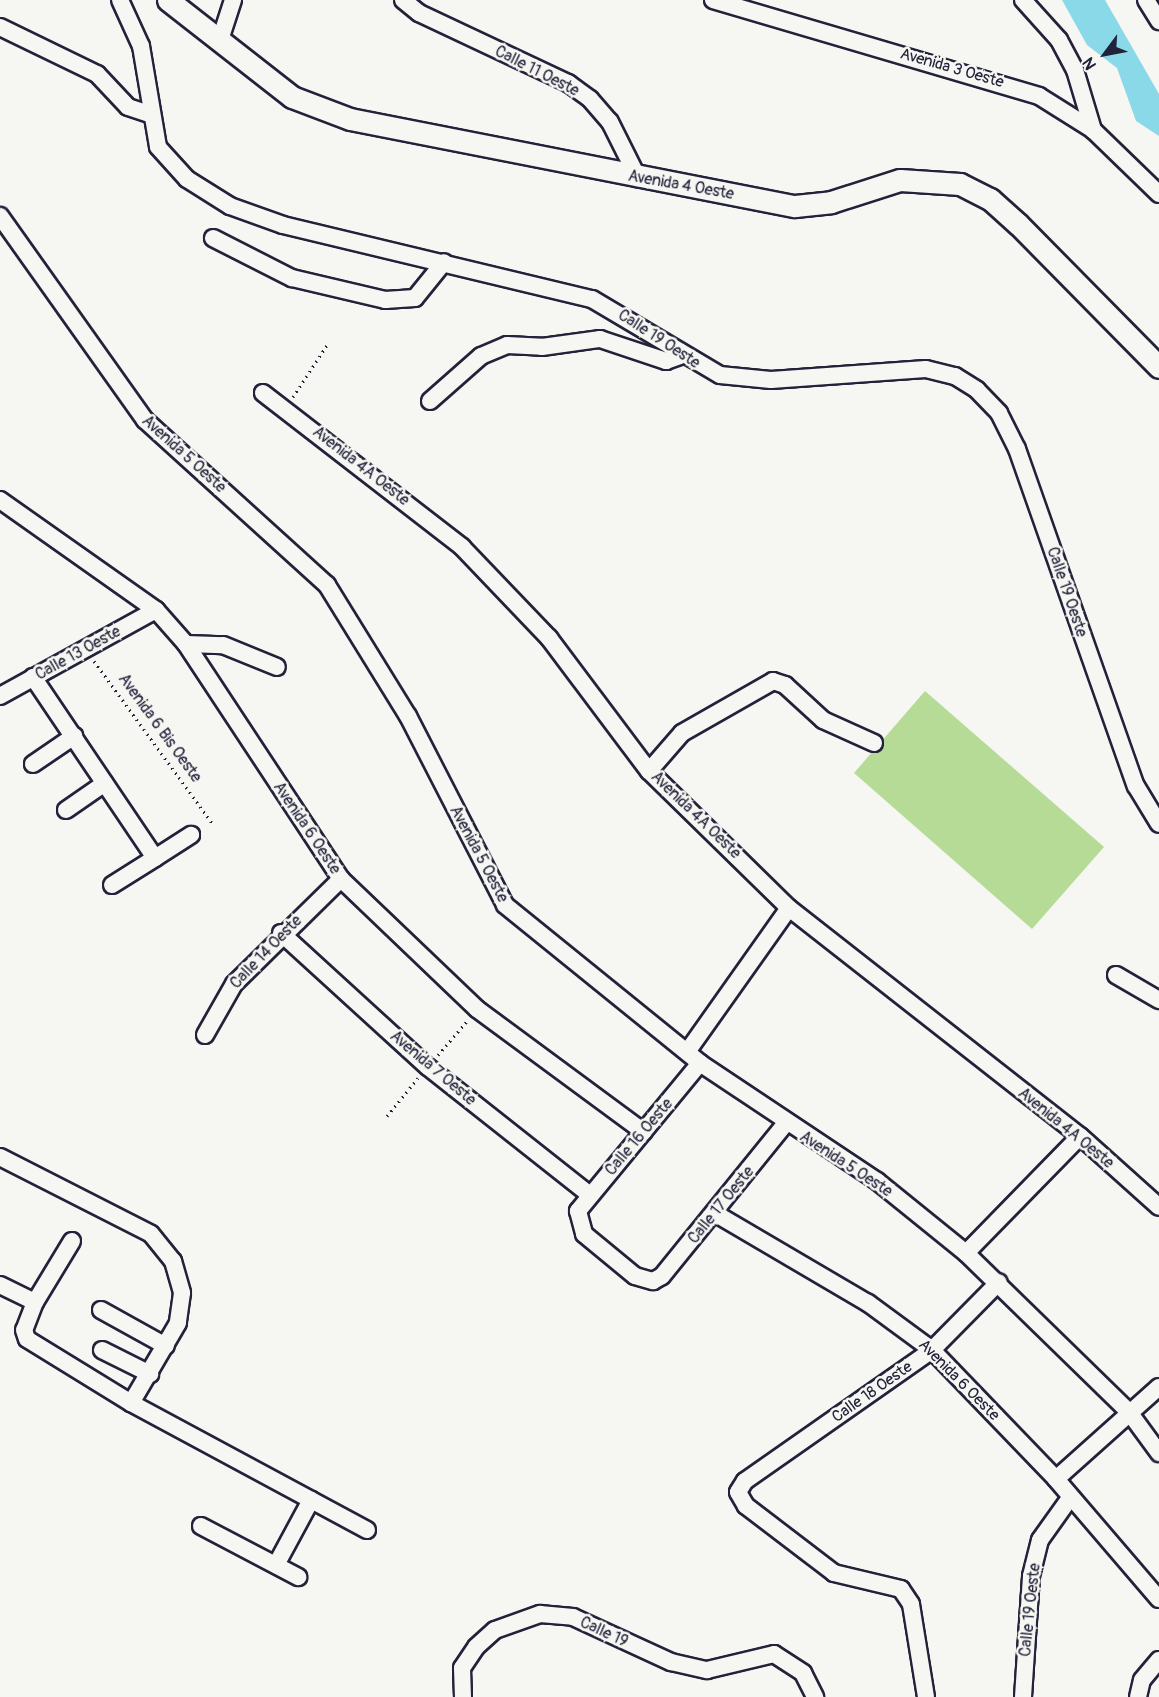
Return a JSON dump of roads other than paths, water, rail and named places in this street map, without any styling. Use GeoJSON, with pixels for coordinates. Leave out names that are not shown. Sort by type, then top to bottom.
{"type":"FeatureCollection","features":[{"type":"Feature","properties":{"kind":"main road","name":"Avenida 4 Oeste"},"geometry":{"type":"LineString","coordinates":[[168,0],[292,97],[334,115],[638,178],[795,206],[831,202],[900,180],[960,184],[990,199],[1018,224],[1159,367]]}},
{"type":"Feature","properties":{"kind":"street","name":"Calle 19 Oeste"},"geometry":{"type":"LineString","coordinates":[[120,0],[141,46],[148,114],[163,156],[213,199],[283,225],[444,261],[592,299],[680,356],[720,375],[757,380],[883,369],[942,371],[988,400],[1017,449],[1136,786],[1159,824]]}},
{"type":"Feature","properties":{"kind":"street"},"geometry":{"type":"LineString","coordinates":[[220,40],[233,0]]}},
{"type":"Feature","properties":{"kind":"street","name":"Calle 11 Oeste"},"geometry":{"type":"LineString","coordinates":[[403,0],[418,13],[568,83],[590,99],[610,122],[638,178]]}},
{"type":"Feature","properties":{"kind":"street","name":"Avenida 3 Oeste"},"geometry":{"type":"LineString","coordinates":[[713,0],[1006,83],[1070,112],[1093,129],[1159,194]]}},
{"type":"Feature","properties":{"kind":"street"},"geometry":{"type":"LineString","coordinates":[[1023,0],[1059,39],[1075,70],[1093,129]]}},
{"type":"Feature","properties":{"kind":"street"},"geometry":{"type":"LineString","coordinates":[[1146,0],[1159,21]]}},
{"type":"Feature","properties":{"kind":"street"},"geometry":{"type":"LineString","coordinates":[[0,27],[91,70],[128,107],[148,114]]}},
{"type":"Feature","properties":{"kind":"street","name":"Avenida 5 Oeste"},"geometry":{"type":"LineString","coordinates":[[0,216],[145,420],[327,585],[408,717],[505,905],[693,1058],[785,1124],[877,1181],[966,1253],[999,1282],[1128,1412],[1159,1453]]}},
{"type":"Feature","properties":{"kind":"street"},"geometry":{"type":"LineString","coordinates":[[213,238],[292,278],[385,300],[415,298],[444,261]]}},
{"type":"Feature","properties":{"kind":"street"},"geometry":{"type":"LineString","coordinates":[[430,401],[481,356],[507,345],[542,347],[600,339],[666,362],[680,356]]}},
{"type":"Feature","properties":{"kind":"street","name":"Avenida 4A Oeste"},"geometry":{"type":"LineString","coordinates":[[263,393],[397,493],[495,580],[549,638],[649,771],[789,908],[1080,1136],[1159,1207]]}},
{"type":"Feature","properties":{"kind":"street","name":"Avenida 6 Oeste"},"geometry":{"type":"LineString","coordinates":[[0,500],[156,609],[186,644],[341,879],[477,1009],[644,1132]]}},
{"type":"Feature","properties":{"kind":"street","name":"Calle 13 Oeste"},"geometry":{"type":"LineString","coordinates":[[1,692],[85,651],[156,609]]}},
{"type":"Feature","properties":{"kind":"street"},"geometry":{"type":"LineString","coordinates":[[186,644],[223,645],[277,667]]}},
{"type":"Feature","properties":{"kind":"street"},"geometry":{"type":"LineString","coordinates":[[33,677],[155,858]]}},
{"type":"Feature","properties":{"kind":"street"},"geometry":{"type":"LineString","coordinates":[[649,771],[682,733],[773,681],[785,685],[823,720],[873,743]]}},
{"type":"Feature","properties":{"kind":"street"},"geometry":{"type":"LineString","coordinates":[[33,764],[74,736]]}},
{"type":"Feature","properties":{"kind":"street"},"geometry":{"type":"LineString","coordinates":[[66,810],[105,783]]}},
{"type":"Feature","properties":{"kind":"street"},"geometry":{"type":"LineString","coordinates":[[112,885],[191,835]]}},
{"type":"Feature","properties":{"kind":"street","name":"Calle 14 Oeste"},"geometry":{"type":"LineString","coordinates":[[205,1035],[234,984],[281,933],[341,879]]}},
{"type":"Feature","properties":{"kind":"street","name":"Calle 16 Oeste"},"geometry":{"type":"LineString","coordinates":[[653,1281],[635,1276],[584,1234],[578,1211],[644,1132],[789,908]]}},
{"type":"Feature","properties":{"kind":"street","name":"Avenida 7 Oeste"},"geometry":{"type":"LineString","coordinates":[[281,933],[428,1066],[590,1195]]}},
{"type":"Feature","properties":{"kind":"street"},"geometry":{"type":"LineString","coordinates":[[1116,975],[1159,1000]]}},
{"type":"Feature","properties":{"kind":"street","name":"Calle 17 Oeste"},"geometry":{"type":"LineString","coordinates":[[653,1281],[716,1214],[785,1124]]}},
{"type":"Feature","properties":{"kind":"street"},"geometry":{"type":"LineString","coordinates":[[966,1253],[1080,1136]]}},
{"type":"Feature","properties":{"kind":"street"},"geometry":{"type":"LineString","coordinates":[[0,1156],[151,1234],[172,1261],[182,1293],[178,1323],[131,1403]]}},
{"type":"Feature","properties":{"kind":"street","name":"Avenida 6 Oeste"},"geometry":{"type":"LineString","coordinates":[[716,1214],[868,1303],[932,1350],[1056,1479],[1159,1599]]}},
{"type":"Feature","properties":{"kind":"street"},"geometry":{"type":"LineString","coordinates":[[72,1241],[35,1302],[24,1330],[27,1339],[131,1403],[367,1530]]}},
{"type":"Feature","properties":{"kind":"street","name":"Calle 18 Oeste"},"geometry":{"type":"LineString","coordinates":[[926,1697],[911,1604],[901,1589],[834,1573],[746,1506],[738,1492],[745,1481],[932,1350],[999,1282]]}},
{"type":"Feature","properties":{"kind":"street"},"geometry":{"type":"LineString","coordinates":[[0,1285],[35,1302]]}},
{"type":"Feature","properties":{"kind":"street"},"geometry":{"type":"LineString","coordinates":[[101,1310],[166,1346]]}},
{"type":"Feature","properties":{"kind":"street"},"geometry":{"type":"LineString","coordinates":[[102,1350],[150,1374]]}},
{"type":"Feature","properties":{"kind":"street"},"geometry":{"type":"LineString","coordinates":[[1056,1479],[1128,1412],[1159,1387]]}},
{"type":"Feature","properties":{"kind":"street","name":"Calle 19 Oeste"},"geometry":{"type":"LineString","coordinates":[[1023,1697],[1031,1576],[1040,1540],[1070,1498]]}},
{"type":"Feature","properties":{"kind":"street"},"geometry":{"type":"LineString","coordinates":[[276,1565],[311,1500]]}},
{"type":"Feature","properties":{"kind":"street"},"geometry":{"type":"LineString","coordinates":[[201,1526],[298,1577]]}},
{"type":"Feature","properties":{"kind":"street","name":"Calle 19"},"geometry":{"type":"LineString","coordinates":[[462,1697],[462,1668],[476,1647],[495,1630],[540,1614],[573,1617],[671,1662],[708,1670],[774,1654],[789,1660],[814,1697]]}},
{"type":"Feature","properties":{"kind":"street"},"geometry":{"type":"LineString","coordinates":[[1138,1697],[1142,1680],[1159,1660]]}},
{"type":"Feature","properties":{"kind":"water"},"geometry":{"type":"Polygon","coordinates":[[[1062,0],[1105,0],[1159,94],[1159,136],[1136,121],[1117,68],[1087,45],[1062,0]]]}}]}
